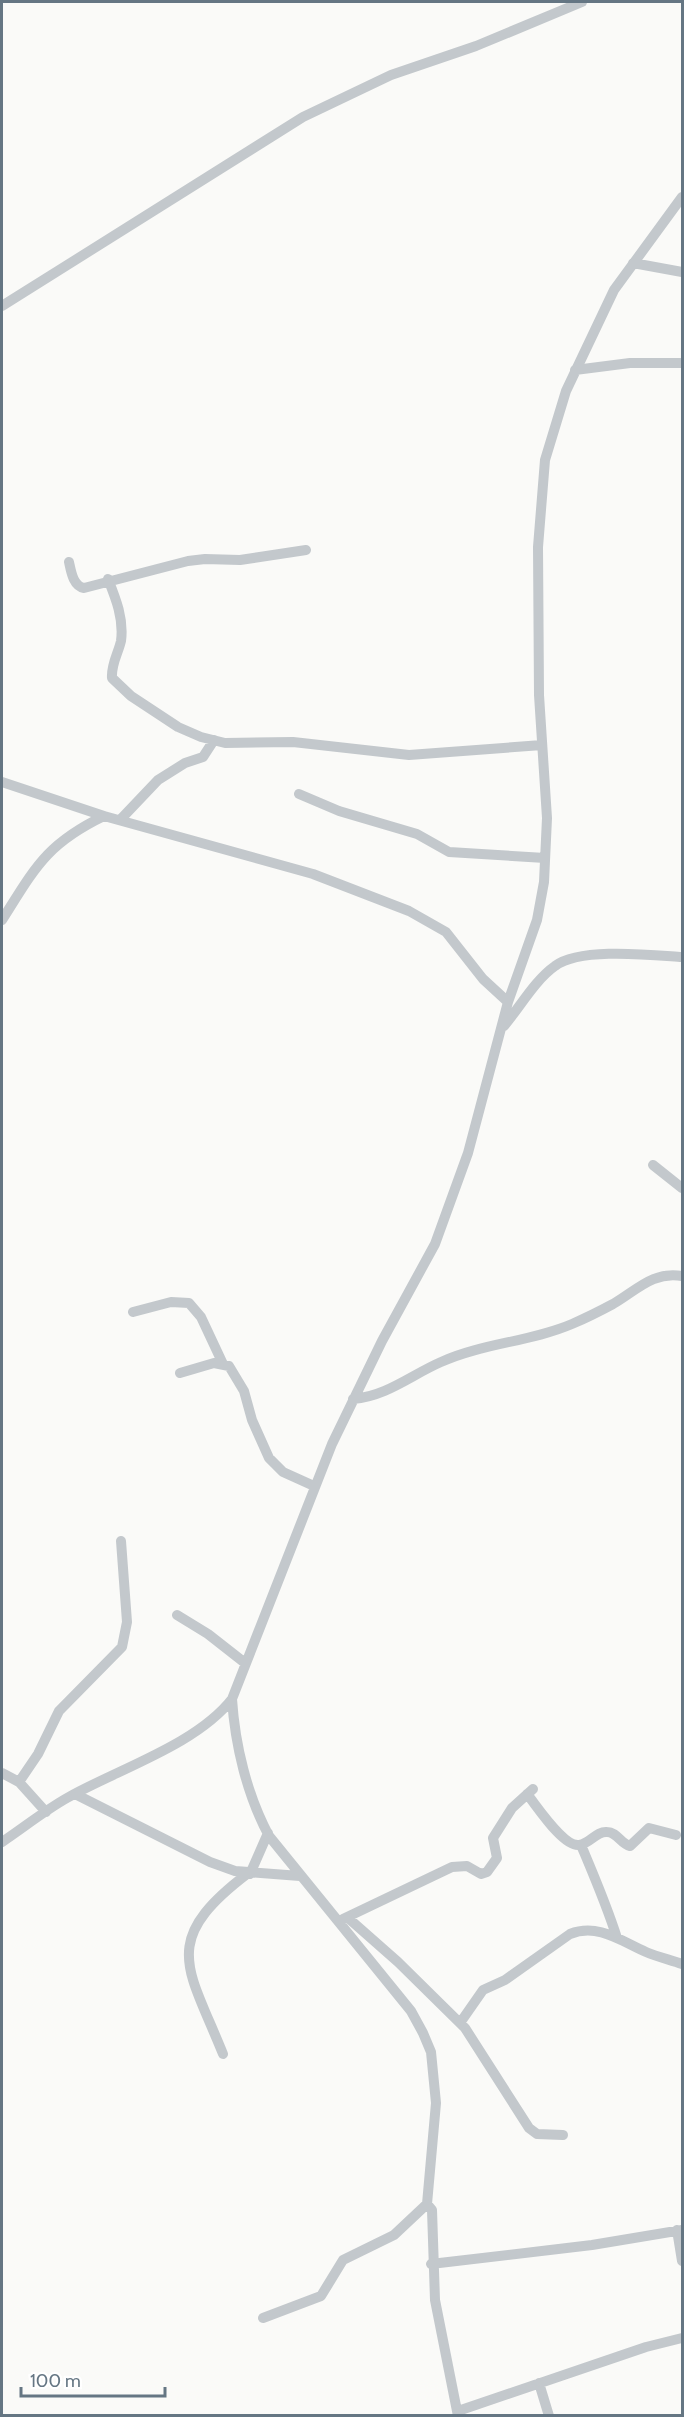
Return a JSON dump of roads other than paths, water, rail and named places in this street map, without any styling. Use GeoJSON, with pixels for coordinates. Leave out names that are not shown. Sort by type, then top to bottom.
{"type":"FeatureCollection","features":[{"type":"Feature","properties":{"kind":"street"},"geometry":{"type":"LineString","coordinates":[[2,306],[303,117],[391,75],[476,46],[582,2]]}},
{"type":"Feature","properties":{"kind":"street"},"geometry":{"type":"LineString","coordinates":[[2,1842],[75,1794],[190,1735],[218,1716],[232,1699],[314,1486],[353,1399],[435,1244],[468,1153],[508,1002],[537,920],[545,858],[547,818],[539,695],[537,546],[544,472],[552,430],[575,370],[614,290],[682,197]]}},
{"type":"Feature","properties":{"kind":"street"},"geometry":{"type":"LineString","coordinates":[[633,263],[682,272]]}},
{"type":"Feature","properties":{"kind":"street"},"geometry":{"type":"LineString","coordinates":[[575,370],[630,363],[682,363]]}},
{"type":"Feature","properties":{"kind":"street"},"geometry":{"type":"LineString","coordinates":[[69,561],[74,580],[81,588],[108,579],[146,573],[188,561],[240,560],[306,550]]}},
{"type":"Feature","properties":{"kind":"street"},"geometry":{"type":"LineString","coordinates":[[108,579],[119,611],[121,625],[121,639],[113,661],[112,678],[131,696],[178,727],[225,743],[293,742],[409,755],[542,745]]}},
{"type":"Feature","properties":{"kind":"street"},"geometry":{"type":"LineString","coordinates":[[120,820],[158,780],[185,763],[203,757],[214,740]]}},
{"type":"Feature","properties":{"kind":"street"},"geometry":{"type":"LineString","coordinates":[[2,782],[104,816],[313,874],[409,911],[446,932],[483,979],[508,1002]]}},
{"type":"Feature","properties":{"kind":"street"},"geometry":{"type":"LineString","coordinates":[[299,795],[339,811],[417,834],[449,852],[545,858]]}},
{"type":"Feature","properties":{"kind":"street"},"geometry":{"type":"LineString","coordinates":[[2,920],[40,861],[57,843],[104,816]]}},
{"type":"Feature","properties":{"kind":"street"},"geometry":{"type":"LineString","coordinates":[[501,1031],[548,972],[562,961],[621,953],[682,957]]}},
{"type":"Feature","properties":{"kind":"street"},"geometry":{"type":"LineString","coordinates":[[653,1165],[682,1188]]}},
{"type":"Feature","properties":{"kind":"street"},"geometry":{"type":"LineString","coordinates":[[353,1399],[381,1393],[409,1381],[440,1362],[488,1347],[548,1333],[573,1323],[613,1304],[656,1277],[668,1274],[682,1276]]}},
{"type":"Feature","properties":{"kind":"street"},"geometry":{"type":"LineString","coordinates":[[133,1312],[171,1302],[189,1303],[201,1317],[223,1364]]}},
{"type":"Feature","properties":{"kind":"street"},"geometry":{"type":"LineString","coordinates":[[180,1373],[200,1366],[223,1364],[229,1366],[244,1391],[252,1420],[270,1458],[283,1472],[314,1486]]}},
{"type":"Feature","properties":{"kind":"street"},"geometry":{"type":"LineString","coordinates":[[19,1782],[38,1754],[59,1711],[122,1647],[127,1622],[121,1541]]}},
{"type":"Feature","properties":{"kind":"street"},"geometry":{"type":"LineString","coordinates":[[177,1615],[245,1663]]}},
{"type":"Feature","properties":{"kind":"street"},"geometry":{"type":"LineString","coordinates":[[232,1699],[234,1728],[258,1814],[268,1833],[300,1876],[344,1919],[398,1962],[460,2023],[529,2128],[537,2134],[563,2135]]}},
{"type":"Feature","properties":{"kind":"street"},"geometry":{"type":"LineString","coordinates":[[2,1773],[19,1782],[46,1812]]}},
{"type":"Feature","properties":{"kind":"street"},"geometry":{"type":"LineString","coordinates":[[344,1919],[452,1867],[467,1866],[481,1874],[488,1872],[497,1858],[493,1838],[512,1808],[530,1791],[556,1831],[568,1842],[581,1845],[604,1831],[611,1832],[625,1845],[630,1846],[649,1828],[676,1835]]}},
{"type":"Feature","properties":{"kind":"street"},"geometry":{"type":"LineString","coordinates":[[75,1794],[161,1835],[210,1862],[248,1874],[300,1876]]}},
{"type":"Feature","properties":{"kind":"street"},"geometry":{"type":"LineString","coordinates":[[223,2054],[199,1995],[188,1953],[195,1925],[203,1914],[248,1874],[268,1833]]}},
{"type":"Feature","properties":{"kind":"street"},"geometry":{"type":"LineString","coordinates":[[581,1845],[602,1891],[604,1906],[617,1938]]}},
{"type":"Feature","properties":{"kind":"street"},"geometry":{"type":"LineString","coordinates":[[263,2318],[321,2296],[344,2260],[394,2235],[427,2205],[436,2103],[431,2052],[411,2011],[344,1919]]}},
{"type":"Feature","properties":{"kind":"street"},"geometry":{"type":"LineString","coordinates":[[460,2023],[483,1990],[505,1980],[570,1934],[583,1929],[597,1930],[682,1964]]}},
{"type":"Feature","properties":{"kind":"street"},"geometry":{"type":"LineString","coordinates":[[427,2205],[432,2210],[431,2264],[435,2300],[458,2413],[646,2347],[682,2338]]}},
{"type":"Feature","properties":{"kind":"street"},"geometry":{"type":"LineString","coordinates":[[431,2264],[592,2245],[680,2230],[682,2261]]}},
{"type":"Feature","properties":{"kind":"street"},"geometry":{"type":"LineString","coordinates":[[539,2383],[549,2415]]}}]}
